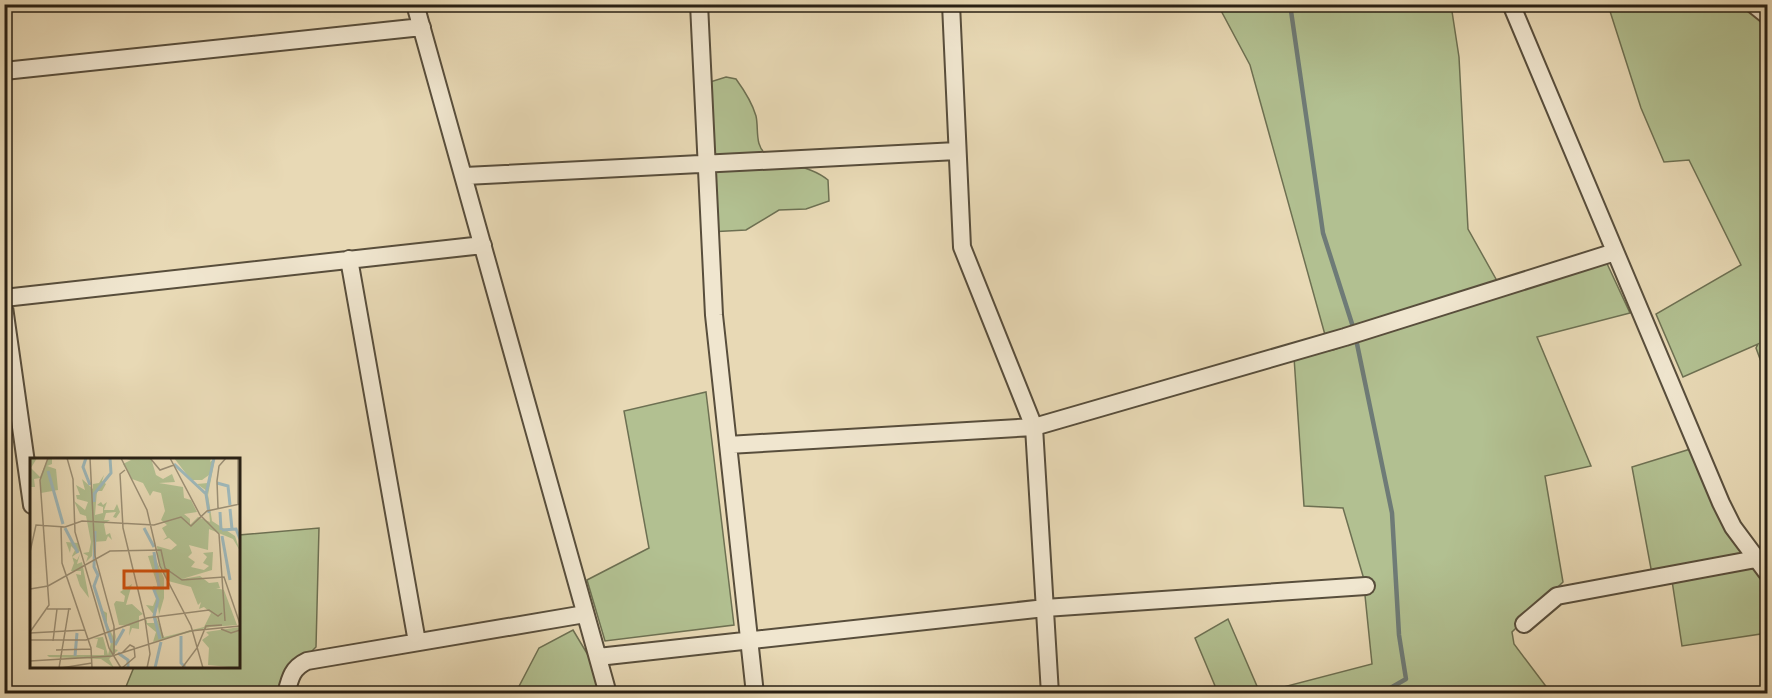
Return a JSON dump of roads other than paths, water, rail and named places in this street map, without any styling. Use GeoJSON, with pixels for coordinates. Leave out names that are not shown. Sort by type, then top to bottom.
{"type":"FeatureCollection","features":[{"type":"Feature","properties":{"kind":"street"},"geometry":{"type":"LineString","coordinates":[[415,4],[608,693]]}},
{"type":"Feature","properties":{"kind":"street"},"geometry":{"type":"LineString","coordinates":[[699,4],[712,286],[755,693]]}},
{"type":"Feature","properties":{"kind":"street"},"geometry":{"type":"LineString","coordinates":[[951,4],[962,247],[1034,428],[1050,693]]}},
{"type":"Feature","properties":{"kind":"street"},"geometry":{"type":"LineString","coordinates":[[1511,4],[1721,503],[1733,527],[1758,553],[1767,574]]}},
{"type":"Feature","properties":{"kind":"street"},"geometry":{"type":"LineString","coordinates":[[1753,4],[1767,16]]}},
{"type":"Feature","properties":{"kind":"street"},"geometry":{"type":"LineString","coordinates":[[4,71],[422,27]]}},
{"type":"Feature","properties":{"kind":"street"},"geometry":{"type":"LineString","coordinates":[[465,176],[957,151]]}},
{"type":"Feature","properties":{"kind":"street"},"geometry":{"type":"LineString","coordinates":[[4,298],[483,244]]}},
{"type":"Feature","properties":{"kind":"street"},"geometry":{"type":"LineString","coordinates":[[728,445],[1034,428],[1345,337],[1615,252]]}},
{"type":"Feature","properties":{"kind":"street"},"geometry":{"type":"LineString","coordinates":[[349,259],[417,642]]}},
{"type":"Feature","properties":{"kind":"street"},"geometry":{"type":"LineString","coordinates":[[4,307],[30,491]]}},
{"type":"Feature","properties":{"kind":"street"},"geometry":{"type":"LineString","coordinates":[[1524,624],[1557,596],[1758,553]]}},
{"type":"Feature","properties":{"kind":"street"},"geometry":{"type":"LineString","coordinates":[[598,657],[1045,608],[1366,586]]}},
{"type":"Feature","properties":{"kind":"street"},"geometry":{"type":"LineString","coordinates":[[286,693],[290,676],[298,665],[307,661],[585,614]]}},
{"type":"Feature","properties":{"kind":"waterway"},"geometry":{"type":"LineString","coordinates":[[1290,4],[1323,233],[1354,330]]}},
{"type":"Feature","properties":{"kind":"waterway"},"geometry":{"type":"LineString","coordinates":[[1356,339],[1392,513],[1399,635],[1406,679],[1380,694]]}}]}
